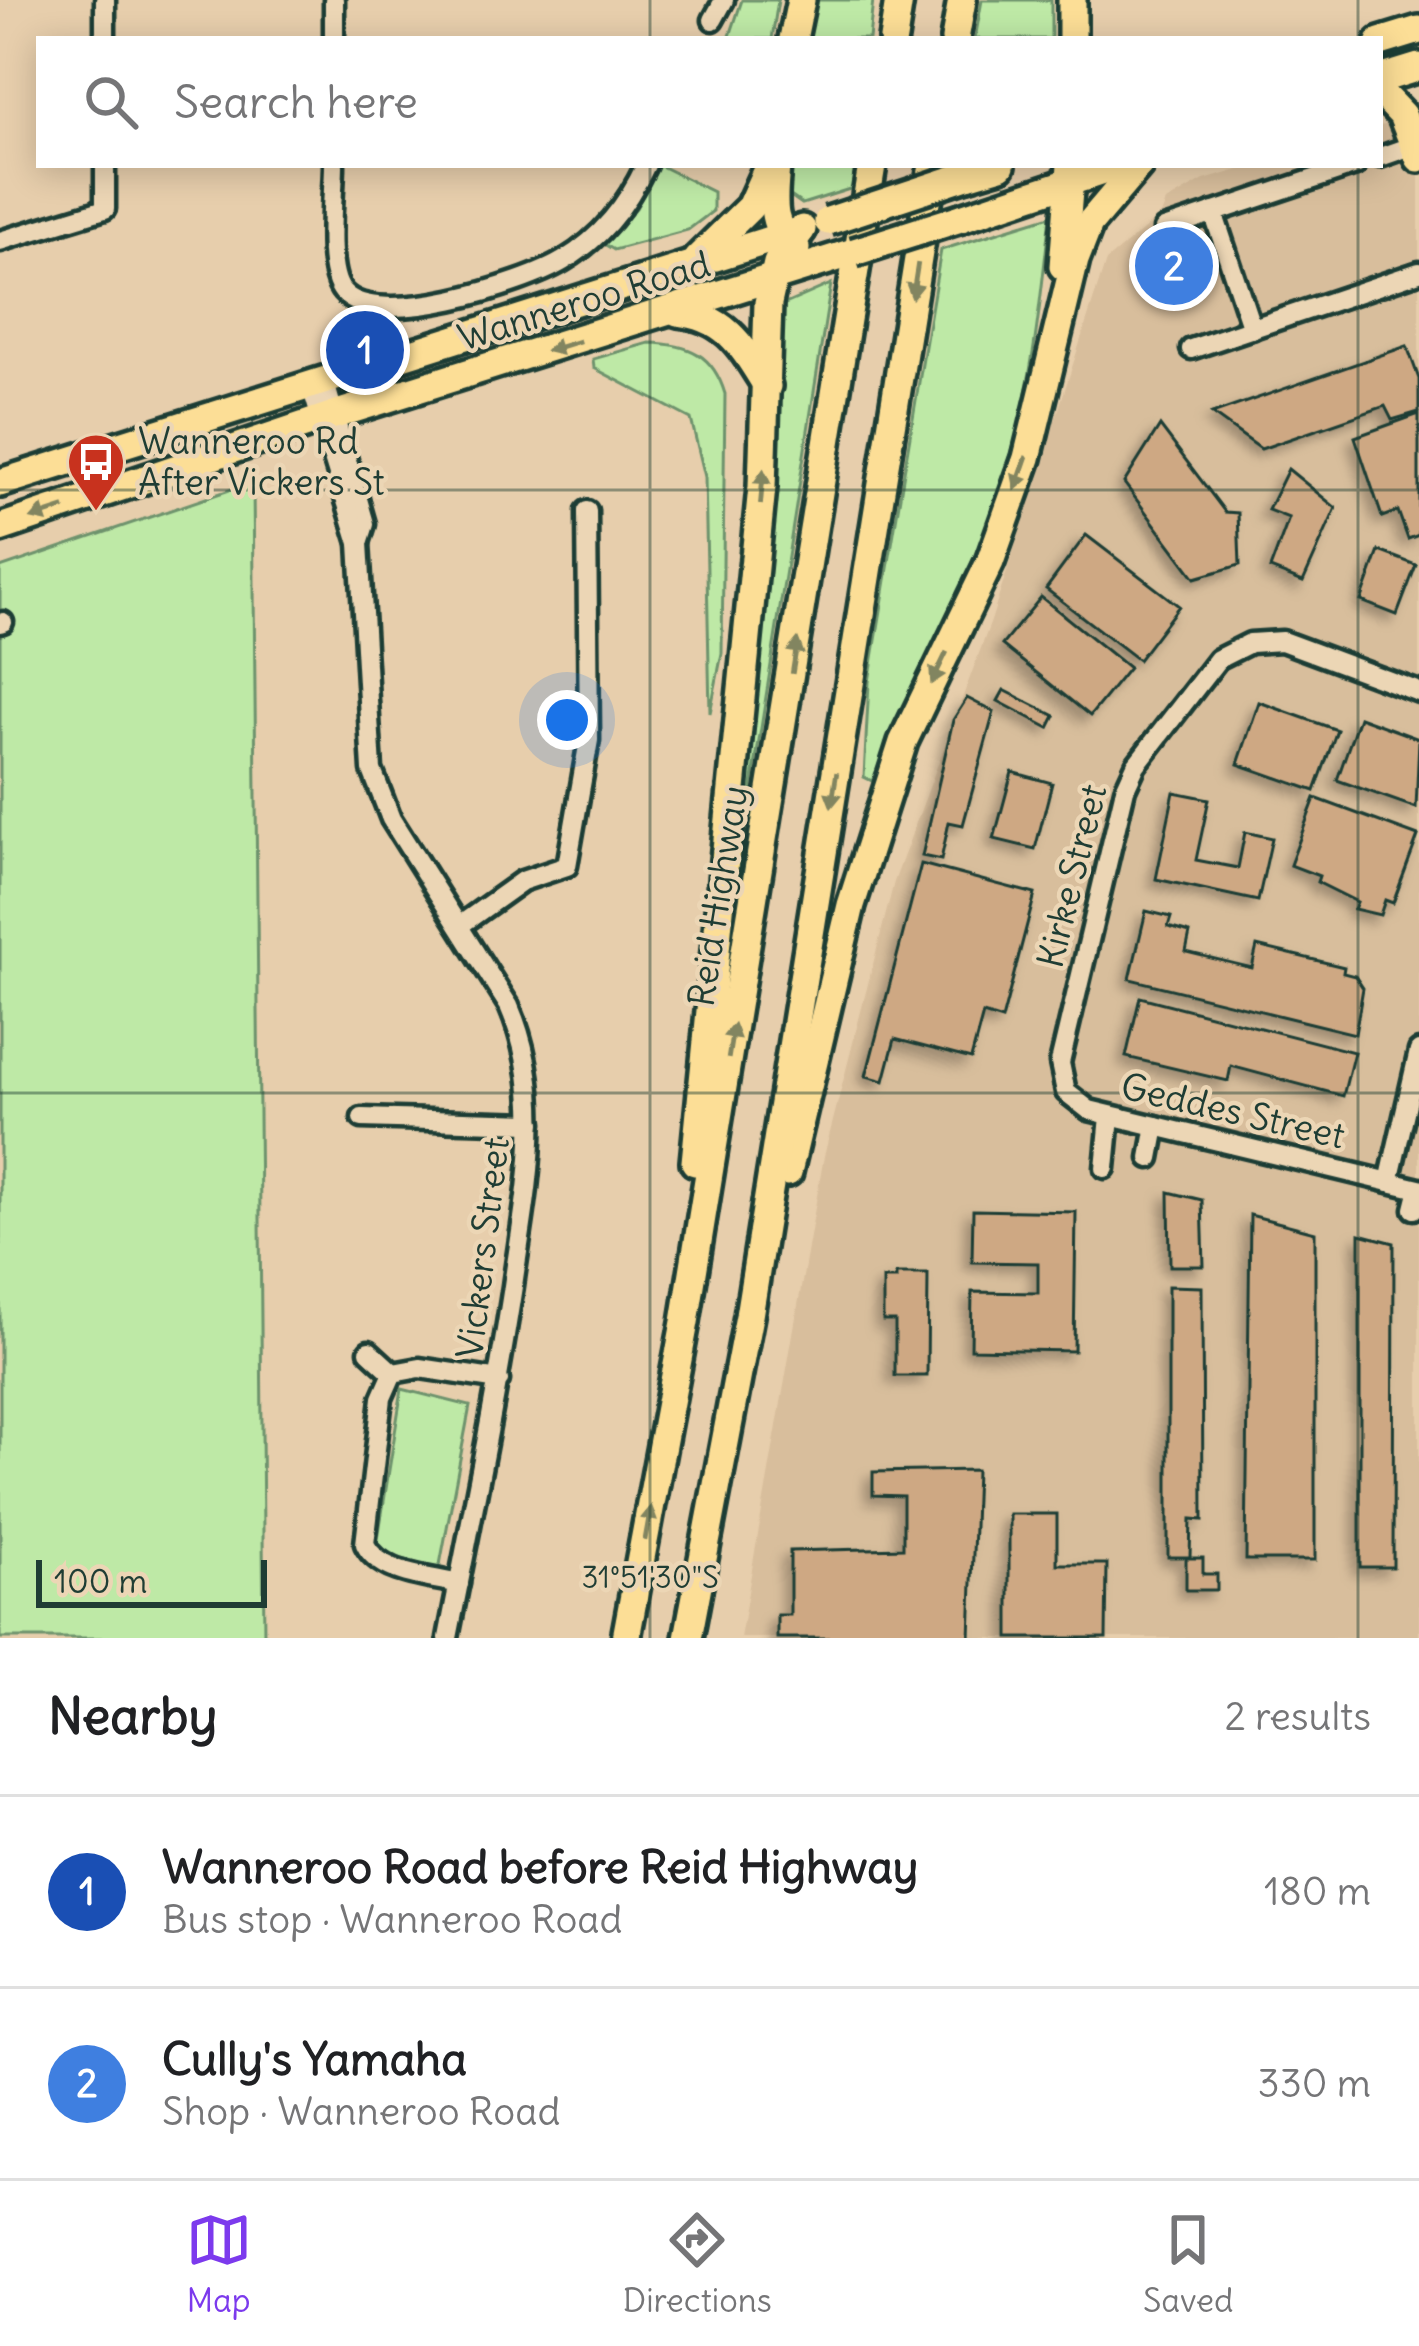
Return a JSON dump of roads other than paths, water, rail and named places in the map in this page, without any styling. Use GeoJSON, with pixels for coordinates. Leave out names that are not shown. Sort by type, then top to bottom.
{"type":"FeatureCollection","features":[{"type":"Feature","properties":{"kind":"highway"},"geometry":{"type":"LineString","coordinates":[[795,36],[802,0]]}},
{"type":"Feature","properties":{"kind":"highway"},"geometry":{"type":"LineString","coordinates":[[893,36],[899,0]]}},
{"type":"Feature","properties":{"kind":"highway"},"geometry":{"type":"LineString","coordinates":[[956,36],[962,0]]}},
{"type":"Feature","properties":{"kind":"highway"},"geometry":{"type":"LineString","coordinates":[[1072,0],[1074,36]]}},
{"type":"Feature","properties":{"kind":"highway"},"geometry":{"type":"LineString","coordinates":[[1383,41],[1419,30]]}},
{"type":"Feature","properties":{"kind":"highway"},"geometry":{"type":"LineString","coordinates":[[1383,78],[1419,67]]}},
{"type":"Feature","properties":{"kind":"highway"},"geometry":{"type":"LineString","coordinates":[[1383,94],[1395,104],[1416,151]]}},
{"type":"Feature","properties":{"kind":"highway"},"geometry":{"type":"LineString","coordinates":[[690,266],[750,207],[771,168]]}},
{"type":"Feature","properties":{"kind":"highway"},"geometry":{"type":"LineString","coordinates":[[773,168],[773,215],[835,256]]}},
{"type":"Feature","properties":{"kind":"highway","name":"Reid Highway"},"geometry":{"type":"LineString","coordinates":[[626,1638],[685,1322],[872,168]]}},
{"type":"Feature","properties":{"kind":"highway"},"geometry":{"type":"LineString","coordinates":[[688,1638],[749,1316],[933,168]]}},
{"type":"Feature","properties":{"kind":"highway","name":"Wanneroo Road"},"geometry":{"type":"LineString","coordinates":[[0,483],[801,233],[991,168]]}},
{"type":"Feature","properties":{"kind":"highway","name":"Wanneroo Road"},"geometry":{"type":"LineString","coordinates":[[0,528],[328,417],[773,281],[835,256],[961,218],[1070,174],[1104,168]]}},
{"type":"Feature","properties":{"kind":"highway"},"geometry":{"type":"LineString","coordinates":[[749,1316],[851,905],[903,742],[990,562],[1047,383],[1075,260],[1089,224],[1136,168]]}},
{"type":"Feature","properties":{"kind":"highway"},"geometry":{"type":"LineString","coordinates":[[1047,383],[1070,174]]}},
{"type":"Feature","properties":{"kind":"highway"},"geometry":{"type":"LineString","coordinates":[[685,1322],[701,1071],[769,388],[773,281],[801,233]]}},
{"type":"Feature","properties":{"kind":"highway"},"geometry":{"type":"LineString","coordinates":[[674,312],[715,318],[735,335],[769,388]]}},
{"type":"Feature","properties":{"kind":"street"},"geometry":{"type":"LineString","coordinates":[[105,0],[105,36]]}},
{"type":"Feature","properties":{"kind":"street"},"geometry":{"type":"LineString","coordinates":[[334,0],[334,36]]}},
{"type":"Feature","properties":{"kind":"street"},"geometry":{"type":"LineString","coordinates":[[713,20],[724,0]]}},
{"type":"Feature","properties":{"kind":"street"},"geometry":{"type":"LineString","coordinates":[[1383,156],[1416,151]]}},
{"type":"Feature","properties":{"kind":"street"},"geometry":{"type":"LineString","coordinates":[[0,241],[105,209],[105,168]]}},
{"type":"Feature","properties":{"kind":"street"},"geometry":{"type":"LineString","coordinates":[[334,168],[333,270],[340,288],[355,301],[391,308],[446,302],[561,263],[626,205],[644,168]]}},
{"type":"Feature","properties":{"kind":"street"},"geometry":{"type":"LineString","coordinates":[[1164,229],[1347,168]]}},
{"type":"Feature","properties":{"kind":"street"},"geometry":{"type":"LineString","coordinates":[[1213,212],[1252,328]]}},
{"type":"Feature","properties":{"kind":"street"},"geometry":{"type":"LineString","coordinates":[[1191,349],[1419,272]]}},
{"type":"Feature","properties":{"kind":"street","name":"Vickers Street"},"geometry":{"type":"LineString","coordinates":[[317,381],[365,524],[359,543],[372,770],[391,819],[523,1039],[532,1124],[532,1156],[500,1380],[448,1638]]}},
{"type":"Feature","properties":{"kind":"street"},"geometry":{"type":"LineString","coordinates":[[459,926],[522,881],[567,866],[590,740],[587,511]]}},
{"type":"Feature","properties":{"kind":"street","name":"Kirke Street"},"geometry":{"type":"LineString","coordinates":[[1060,1063],[1126,789],[1136,764],[1218,659],[1250,643],[1282,641],[1419,692]]}},
{"type":"Feature","properties":{"kind":"street"},"geometry":{"type":"LineString","coordinates":[[1389,1182],[1419,1051]]}},
{"type":"Feature","properties":{"kind":"street","name":"Geddes Street"},"geometry":{"type":"LineString","coordinates":[[1060,1063],[1066,1092],[1089,1110],[1389,1182],[1417,1199]]}},
{"type":"Feature","properties":{"kind":"street"},"geometry":{"type":"LineString","coordinates":[[362,1118],[532,1124]]}},
{"type":"Feature","properties":{"kind":"street"},"geometry":{"type":"LineString","coordinates":[[1150,1157],[1156,1126]]}},
{"type":"Feature","properties":{"kind":"street"},"geometry":{"type":"LineString","coordinates":[[369,1351],[393,1373]]}},
{"type":"Feature","properties":{"kind":"street"},"geometry":{"type":"LineString","coordinates":[[393,1373],[419,1368],[500,1380]]}},
{"type":"Feature","properties":{"kind":"street"},"geometry":{"type":"LineString","coordinates":[[393,1373],[382,1398],[365,1544],[372,1558],[385,1565],[459,1583]]}},
{"type":"Feature","properties":{"kind":"place","name":"Cully's Yamaha"},"geometry":{"type":"Point","coordinates":[1174,266]}},
{"type":"Feature","properties":{"kind":"place","name":"Wanneroo Road before Reid Highway"},"geometry":{"type":"Point","coordinates":[365,350]}},
{"type":"Feature","properties":{"kind":"place","name":"Wanneroo Rd After Vickers St"},"geometry":{"type":"Point","coordinates":[96,513]}}]}
